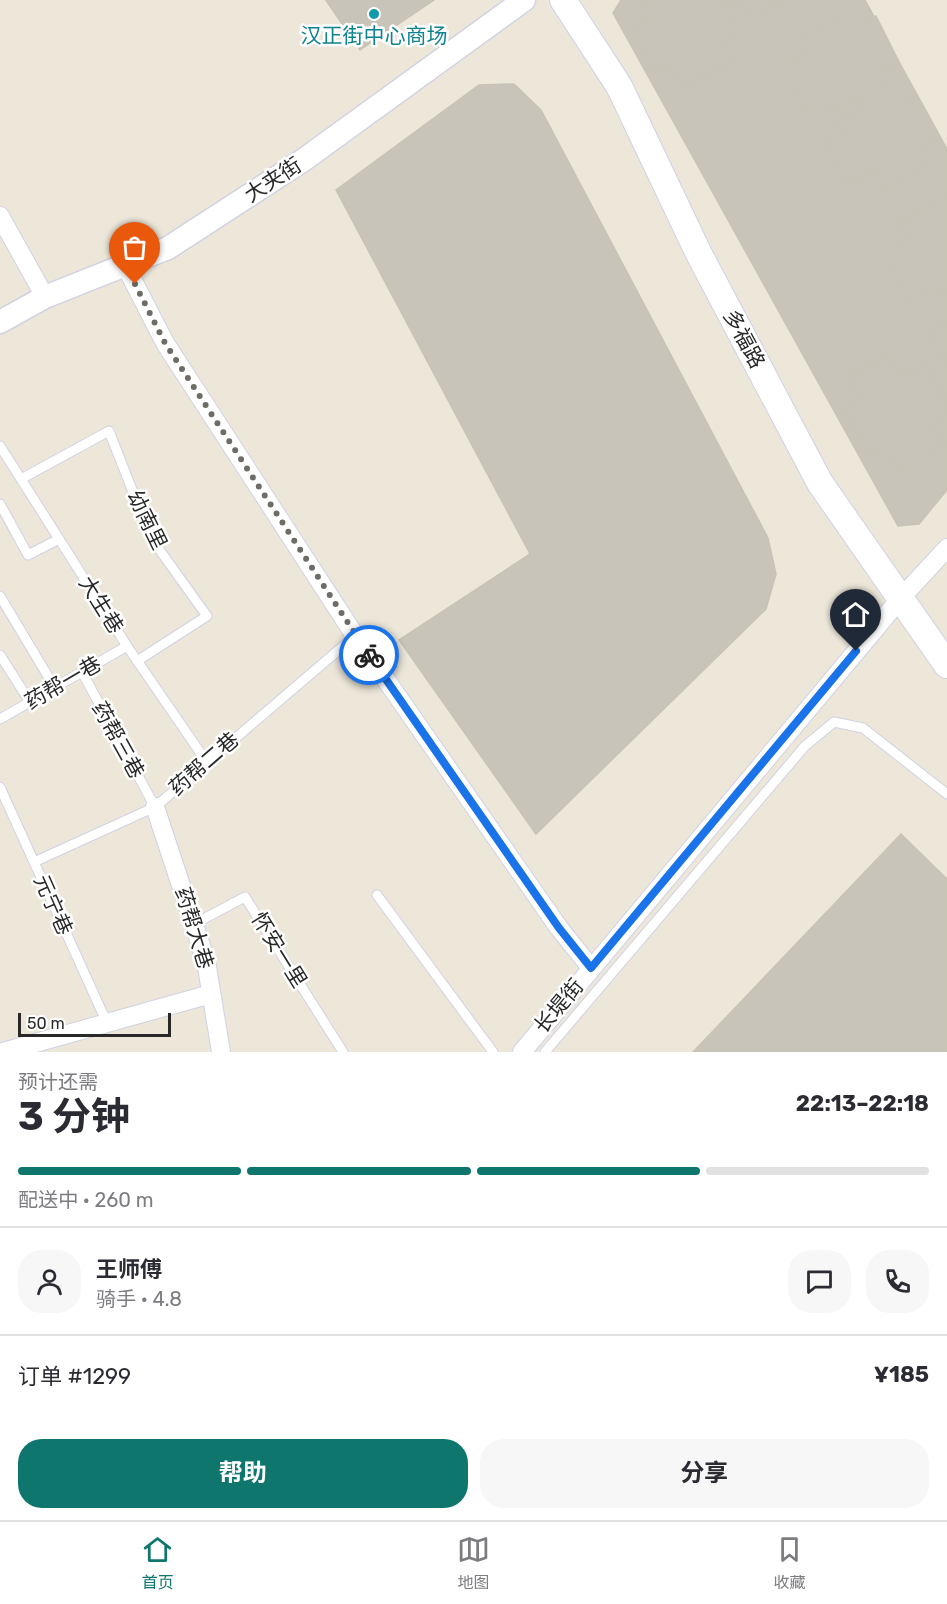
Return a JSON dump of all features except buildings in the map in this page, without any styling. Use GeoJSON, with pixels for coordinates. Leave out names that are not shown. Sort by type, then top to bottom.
{"type":"FeatureCollection","features":[{"type":"Feature","properties":{"kind":"main road","name":"多福路"},"geometry":{"type":"LineString","coordinates":[[563,0],[618,86],[700,256],[820,483],[947,665]]}},
{"type":"Feature","properties":{"kind":"street","name":"大夹街"},"geometry":{"type":"LineString","coordinates":[[0,322],[45,297],[168,248],[302,161],[524,0]]}},
{"type":"Feature","properties":{"kind":"street"},"geometry":{"type":"LineString","coordinates":[[0,216],[45,297]]}},
{"type":"Feature","properties":{"kind":"street"},"geometry":{"type":"LineString","coordinates":[[125,265],[165,343],[356,636],[559,928],[591,968]]}},
{"type":"Feature","properties":{"kind":"street","name":"长堤街"},"geometry":{"type":"LineString","coordinates":[[522,1052],[900,599],[947,548]]}},
{"type":"Feature","properties":{"kind":"street","name":"药帮大巷"},"geometry":{"type":"LineString","coordinates":[[155,807],[206,961],[220,1052]]}},
{"type":"Feature","properties":{"kind":"street"},"geometry":{"type":"LineString","coordinates":[[3,1052],[211,994]]}},
{"type":"Feature","properties":{"kind":"lane","name":"幼南里"},"geometry":{"type":"LineString","coordinates":[[21,479],[109,431],[151,538],[207,616],[137,661]]}},
{"type":"Feature","properties":{"kind":"lane","name":"大生巷"},"geometry":{"type":"LineString","coordinates":[[0,446],[127,646],[206,761]]}},
{"type":"Feature","properties":{"kind":"lane"},"geometry":{"type":"LineString","coordinates":[[0,504],[28,555],[59,539]]}},
{"type":"Feature","properties":{"kind":"lane"},"geometry":{"type":"LineString","coordinates":[[0,596],[55,688]]}},
{"type":"Feature","properties":{"kind":"lane","name":"药帮二巷"},"geometry":{"type":"LineString","coordinates":[[34,862],[155,807],[206,761],[356,636]]}},
{"type":"Feature","properties":{"kind":"lane","name":"药帮一巷"},"geometry":{"type":"LineString","coordinates":[[0,719],[127,646]]}},
{"type":"Feature","properties":{"kind":"lane"},"geometry":{"type":"LineString","coordinates":[[0,655],[30,702]]}},
{"type":"Feature","properties":{"kind":"lane","name":"药帮三巷"},"geometry":{"type":"LineString","coordinates":[[82,672],[155,807]]}},
{"type":"Feature","properties":{"kind":"lane"},"geometry":{"type":"LineString","coordinates":[[545,1052],[805,746],[834,723],[864,728],[947,794]]}},
{"type":"Feature","properties":{"kind":"lane","name":"元宁巷"},"geometry":{"type":"LineString","coordinates":[[0,787],[107,1023]]}},
{"type":"Feature","properties":{"kind":"lane"},"geometry":{"type":"LineString","coordinates":[[377,895],[493,1052]]}},
{"type":"Feature","properties":{"kind":"lane","name":"怀安一里"},"geometry":{"type":"LineString","coordinates":[[194,924],[245,897],[343,1052]]}},
{"type":"Feature","properties":{"kind":"way so far"},"geometry":{"type":"LineString","coordinates":[[135,284],[165,343],[369,655]]}},
{"type":"Feature","properties":{"kind":"place","name":"汉正街中心商场"},"geometry":{"type":"Point","coordinates":[374,14]}},
{"type":"Feature","properties":{"kind":"route"},"geometry":{"type":"LineString","coordinates":[[369,655],[559,928],[591,968],[856,651]]}}]}
